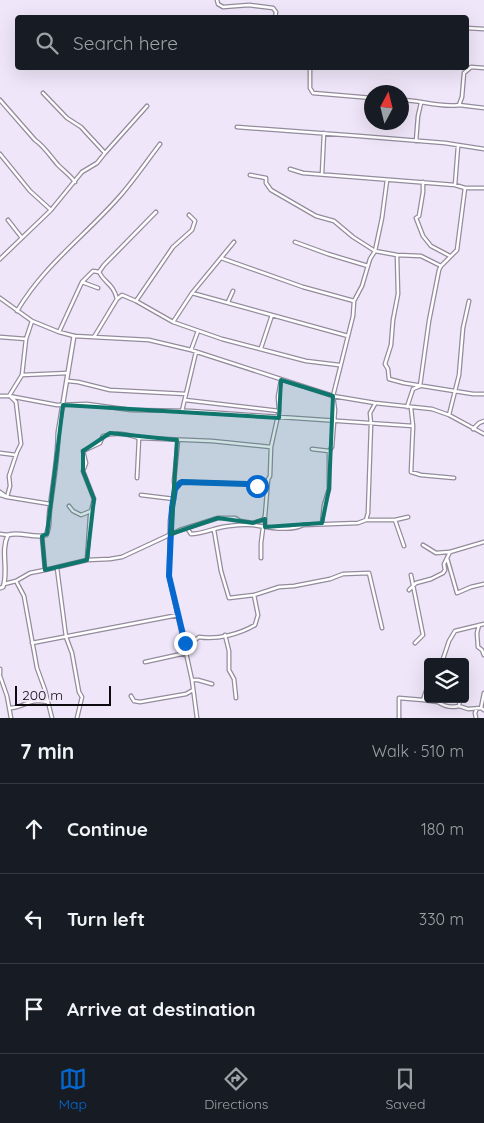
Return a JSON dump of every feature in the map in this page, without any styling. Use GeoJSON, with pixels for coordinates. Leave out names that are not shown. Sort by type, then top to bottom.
{"type":"FeatureCollection","features":[{"type":"Feature","properties":{"kind":"street"},"geometry":{"type":"LineString","coordinates":[[218,0],[218,4],[223,7],[249,5],[273,8],[276,15]]}},
{"type":"Feature","properties":{"kind":"street"},"geometry":{"type":"LineString","coordinates":[[469,28],[484,29]]}},
{"type":"Feature","properties":{"kind":"street"},"geometry":{"type":"LineString","coordinates":[[471,67],[484,68]]}},
{"type":"Feature","properties":{"kind":"street"},"geometry":{"type":"LineString","coordinates":[[310,70],[310,88],[313,93],[364,97]]}},
{"type":"Feature","properties":{"kind":"street"},"geometry":{"type":"LineString","coordinates":[[459,105],[462,98],[464,73],[468,70]]}},
{"type":"Feature","properties":{"kind":"street"},"geometry":{"type":"LineString","coordinates":[[43,93],[67,118],[81,127],[105,153]]}},
{"type":"Feature","properties":{"kind":"street"},"geometry":{"type":"LineString","coordinates":[[0,100],[75,182]]}},
{"type":"Feature","properties":{"kind":"street"},"geometry":{"type":"LineString","coordinates":[[409,100],[421,103],[484,108]]}},
{"type":"Feature","properties":{"kind":"street"},"geometry":{"type":"LineString","coordinates":[[416,141],[421,103]]}},
{"type":"Feature","properties":{"kind":"street"},"geometry":{"type":"LineString","coordinates":[[0,259],[51,210],[82,172],[102,158],[147,106]]}},
{"type":"Feature","properties":{"kind":"street"},"geometry":{"type":"LineString","coordinates":[[237,127],[416,141],[484,149]]}},
{"type":"Feature","properties":{"kind":"street"},"geometry":{"type":"LineString","coordinates":[[322,174],[324,133]]}},
{"type":"Feature","properties":{"kind":"street"},"geometry":{"type":"LineString","coordinates":[[16,311],[30,289],[67,248],[120,196],[160,144]]}},
{"type":"Feature","properties":{"kind":"street"},"geometry":{"type":"LineString","coordinates":[[455,185],[458,146]]}},
{"type":"Feature","properties":{"kind":"street"},"geometry":{"type":"LineString","coordinates":[[0,154],[30,191],[51,210]]}},
{"type":"Feature","properties":{"kind":"street"},"geometry":{"type":"LineString","coordinates":[[290,169],[322,174],[455,185],[465,188],[484,188]]}},
{"type":"Feature","properties":{"kind":"street"},"geometry":{"type":"LineString","coordinates":[[250,175],[266,178],[266,183],[271,190],[316,216],[334,221],[353,237],[375,251],[397,255],[422,256],[441,266]]}},
{"type":"Feature","properties":{"kind":"street"},"geometry":{"type":"LineString","coordinates":[[322,523],[324,505],[329,489],[329,451],[332,448],[335,410],[333,396],[353,316],[354,301],[362,286],[375,251],[387,180]]}},
{"type":"Feature","properties":{"kind":"street"},"geometry":{"type":"LineString","coordinates":[[423,182],[419,216],[416,218],[422,236],[431,246],[450,256]]}},
{"type":"Feature","properties":{"kind":"street"},"geometry":{"type":"LineString","coordinates":[[420,386],[429,321],[441,266],[456,252],[465,188]]}},
{"type":"Feature","properties":{"kind":"street"},"geometry":{"type":"LineString","coordinates":[[99,272],[156,212]]}},
{"type":"Feature","properties":{"kind":"street"},"geometry":{"type":"LineString","coordinates":[[136,301],[173,247],[194,227],[195,221],[189,215]]}},
{"type":"Feature","properties":{"kind":"street"},"geometry":{"type":"LineString","coordinates":[[8,220],[22,238]]}},
{"type":"Feature","properties":{"kind":"street"},"geometry":{"type":"LineString","coordinates":[[172,322],[192,293],[234,242]]}},
{"type":"Feature","properties":{"kind":"street"},"geometry":{"type":"LineString","coordinates":[[295,242],[368,266]]}},
{"type":"Feature","properties":{"kind":"street"},"geometry":{"type":"LineString","coordinates":[[397,255],[399,283],[391,346],[385,364],[388,369],[388,379],[420,386],[484,394]]}},
{"type":"Feature","properties":{"kind":"street"},"geometry":{"type":"LineString","coordinates":[[221,258],[303,287],[354,301]]}},
{"type":"Feature","properties":{"kind":"street"},"geometry":{"type":"LineString","coordinates":[[59,332],[82,282],[93,271],[99,272],[113,287],[117,299]]}},
{"type":"Feature","properties":{"kind":"street"},"geometry":{"type":"LineString","coordinates":[[82,282],[98,288]]}},
{"type":"Feature","properties":{"kind":"street"},"geometry":{"type":"LineString","coordinates":[[399,283],[404,283]]}},
{"type":"Feature","properties":{"kind":"street"},"geometry":{"type":"LineString","coordinates":[[228,302],[234,291]]}},
{"type":"Feature","properties":{"kind":"street"},"geometry":{"type":"LineString","coordinates":[[192,293],[348,336]]}},
{"type":"Feature","properties":{"kind":"street"},"geometry":{"type":"LineString","coordinates":[[94,337],[117,299],[122,295],[172,322],[198,331],[306,361],[340,365]]}},
{"type":"Feature","properties":{"kind":"street"},"geometry":{"type":"LineString","coordinates":[[0,298],[32,321],[59,332],[74,336],[149,340],[191,350],[333,396],[409,408],[432,409],[449,415],[484,434]]}},
{"type":"Feature","properties":{"kind":"street"},"geometry":{"type":"LineString","coordinates":[[449,415],[459,375],[463,328],[469,301]]}},
{"type":"Feature","properties":{"kind":"street"},"geometry":{"type":"LineString","coordinates":[[260,348],[272,315]]}},
{"type":"Feature","properties":{"kind":"street"},"geometry":{"type":"LineString","coordinates":[[9,396],[22,375],[26,339],[32,321]]}},
{"type":"Feature","properties":{"kind":"street"},"geometry":{"type":"LineString","coordinates":[[191,350],[198,331]]}},
{"type":"Feature","properties":{"kind":"street"},"geometry":{"type":"LineString","coordinates":[[0,534],[42,536],[46,534],[50,525],[50,504],[54,489],[59,448],[58,433],[74,336]]}},
{"type":"Feature","properties":{"kind":"street"},"geometry":{"type":"LineString","coordinates":[[0,337],[26,339]]}},
{"type":"Feature","properties":{"kind":"street"},"geometry":{"type":"LineString","coordinates":[[182,411],[196,352]]}},
{"type":"Feature","properties":{"kind":"street"},"geometry":{"type":"LineString","coordinates":[[22,375],[69,373]]}},
{"type":"Feature","properties":{"kind":"street"},"geometry":{"type":"LineString","coordinates":[[261,558],[271,447],[279,411],[278,397],[281,380]]}},
{"type":"Feature","properties":{"kind":"street"},"geometry":{"type":"LineString","coordinates":[[68,381],[110,390],[186,394]]}},
{"type":"Feature","properties":{"kind":"street"},"geometry":{"type":"LineString","coordinates":[[420,386],[413,388],[409,408],[413,426],[411,472],[454,478]]}},
{"type":"Feature","properties":{"kind":"street"},"geometry":{"type":"LineString","coordinates":[[0,396],[63,405],[87,404],[131,410],[182,411],[413,426]]}},
{"type":"Feature","properties":{"kind":"street"},"geometry":{"type":"LineString","coordinates":[[7,497],[10,486],[9,476],[21,444],[16,402],[9,396]]}},
{"type":"Feature","properties":{"kind":"street"},"geometry":{"type":"LineString","coordinates":[[185,400],[279,411]]}},
{"type":"Feature","properties":{"kind":"street"},"geometry":{"type":"LineString","coordinates":[[366,520],[368,513],[370,413],[375,403]]}},
{"type":"Feature","properties":{"kind":"street"},"geometry":{"type":"LineString","coordinates":[[473,429],[484,421]]}},
{"type":"Feature","properties":{"kind":"street"},"geometry":{"type":"LineString","coordinates":[[87,560],[91,511],[94,499],[83,471],[86,464],[83,451],[100,443],[103,436],[110,433],[139,438],[232,442],[271,447]]}},
{"type":"Feature","properties":{"kind":"street"},"geometry":{"type":"LineString","coordinates":[[137,478],[139,438]]}},
{"type":"Feature","properties":{"kind":"street"},"geometry":{"type":"LineString","coordinates":[[178,440],[175,489],[170,521],[169,576],[185,643],[197,718]]}},
{"type":"Feature","properties":{"kind":"street"},"geometry":{"type":"LineString","coordinates":[[312,449],[329,451]]}},
{"type":"Feature","properties":{"kind":"street"},"geometry":{"type":"LineString","coordinates":[[0,454],[16,455]]}},
{"type":"Feature","properties":{"kind":"street"},"geometry":{"type":"LineString","coordinates":[[175,489],[182,482],[257,486],[268,480]]}},
{"type":"Feature","properties":{"kind":"street"},"geometry":{"type":"LineString","coordinates":[[0,494],[7,497],[50,504]]}},
{"type":"Feature","properties":{"kind":"street"},"geometry":{"type":"LineString","coordinates":[[141,495],[174,499]]}},
{"type":"Feature","properties":{"kind":"street"},"geometry":{"type":"LineString","coordinates":[[69,506],[73,511],[81,515],[91,511]]}},
{"type":"Feature","properties":{"kind":"street"},"geometry":{"type":"LineString","coordinates":[[0,588],[4,584],[16,581],[30,573],[87,560],[122,557],[171,534],[218,518],[235,518],[240,521],[253,522],[263,520],[266,516]]}},
{"type":"Feature","properties":{"kind":"street"},"geometry":{"type":"LineString","coordinates":[[187,528],[191,534],[214,530],[221,526],[252,525],[264,528],[297,528],[304,525],[322,523],[358,523],[366,520],[395,520],[408,517]]}},
{"type":"Feature","properties":{"kind":"street"},"geometry":{"type":"LineString","coordinates":[[395,520],[404,546]]}},
{"type":"Feature","properties":{"kind":"street"},"geometry":{"type":"LineString","coordinates":[[214,530],[221,571],[229,598],[254,595],[279,587],[330,579],[343,574],[369,573],[382,628]]}},
{"type":"Feature","properties":{"kind":"street"},"geometry":{"type":"LineString","coordinates":[[4,584],[2,570],[8,535]]}},
{"type":"Feature","properties":{"kind":"street"},"geometry":{"type":"LineString","coordinates":[[42,536],[45,570]]}},
{"type":"Feature","properties":{"kind":"street"},"geometry":{"type":"LineString","coordinates":[[423,545],[436,553],[450,552],[484,542]]}},
{"type":"Feature","properties":{"kind":"street"},"geometry":{"type":"LineString","coordinates":[[409,590],[416,583],[443,573],[450,552]]}},
{"type":"Feature","properties":{"kind":"street"},"geometry":{"type":"LineString","coordinates":[[447,557],[457,594],[471,587],[484,584]]}},
{"type":"Feature","properties":{"kind":"street"},"geometry":{"type":"LineString","coordinates":[[56,568],[66,637],[72,653],[82,697],[77,718]]}},
{"type":"Feature","properties":{"kind":"street"},"geometry":{"type":"LineString","coordinates":[[411,575],[424,635],[415,643]]}},
{"type":"Feature","properties":{"kind":"street"},"geometry":{"type":"LineString","coordinates":[[16,581],[24,596],[37,668],[52,718]]}},
{"type":"Feature","properties":{"kind":"street"},"geometry":{"type":"LineString","coordinates":[[185,643],[199,638],[247,630],[255,625],[258,615],[254,595]]}},
{"type":"Feature","properties":{"kind":"street"},"geometry":{"type":"LineString","coordinates":[[32,643],[178,615]]}},
{"type":"Feature","properties":{"kind":"street"},"geometry":{"type":"LineString","coordinates":[[443,658],[448,641],[455,631],[484,624]]}},
{"type":"Feature","properties":{"kind":"street"},"geometry":{"type":"LineString","coordinates":[[479,625],[477,633],[478,646],[484,654]]}},
{"type":"Feature","properties":{"kind":"street"},"geometry":{"type":"LineString","coordinates":[[225,635],[229,670],[234,679],[236,698]]}},
{"type":"Feature","properties":{"kind":"street"},"geometry":{"type":"LineString","coordinates":[[145,662],[186,653]]}},
{"type":"Feature","properties":{"kind":"street"},"geometry":{"type":"LineString","coordinates":[[0,670],[11,718]]}},
{"type":"Feature","properties":{"kind":"street"},"geometry":{"type":"LineString","coordinates":[[192,680],[212,684]]}},
{"type":"Feature","properties":{"kind":"street"},"geometry":{"type":"LineString","coordinates":[[131,696],[134,701],[140,702],[186,694],[194,690]]}},
{"type":"Feature","properties":{"kind":"street"},"geometry":{"type":"LineString","coordinates":[[476,718],[475,713],[481,709],[484,693]]}},
{"type":"Feature","properties":{"kind":"street"},"geometry":{"type":"LineString","coordinates":[[399,718],[399,698],[423,700],[424,697]]}},
{"type":"Feature","properties":{"kind":"street"},"geometry":{"type":"LineString","coordinates":[[10,708],[30,701],[40,700],[47,702]]}},
{"type":"Feature","properties":{"kind":"street"},"geometry":{"type":"LineString","coordinates":[[440,703],[452,708],[459,706],[468,709],[481,709]]}},
{"type":"Feature","properties":{"kind":"highlighted area"},"geometry":{"type":"Polygon","coordinates":[[[281,380],[333,396],[329,489],[322,523],[265,527],[265,519],[253,523],[218,518],[171,534],[177,440],[110,433],[83,451],[83,471],[94,499],[87,560],[45,570],[42,536],[47,534],[63,405],[279,418],[281,380]]]}},
{"type":"Feature","properties":{"kind":"route"},"geometry":{"type":"LineString","coordinates":[[185,643],[169,576],[170,521],[175,489],[182,482],[196,481],[257,486]]}}]}
